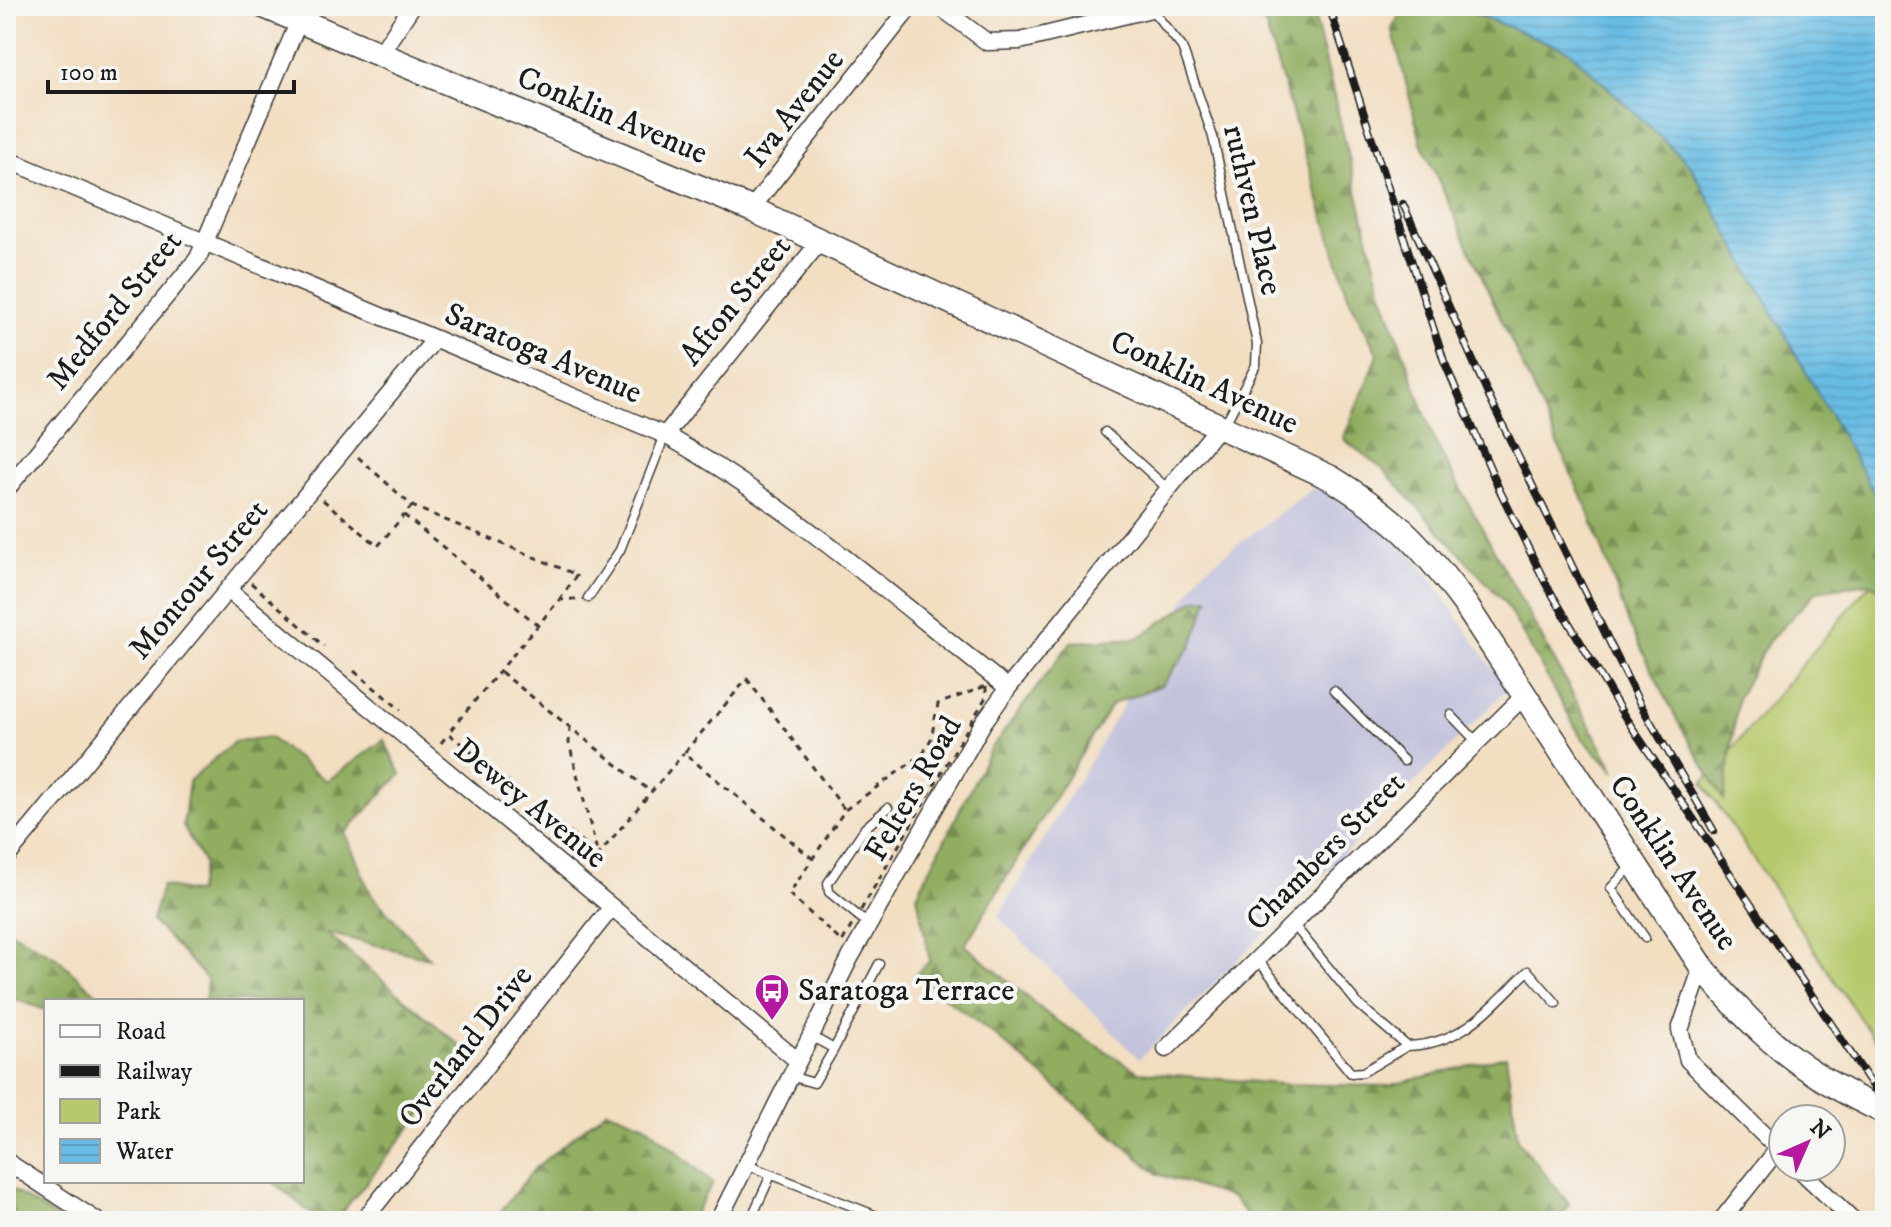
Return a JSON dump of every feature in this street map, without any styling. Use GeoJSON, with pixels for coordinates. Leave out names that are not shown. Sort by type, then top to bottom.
{"type":"FeatureCollection","features":[{"type":"Feature","properties":{"kind":"main road","name":"Conklin Avenue"},"geometry":{"type":"LineString","coordinates":[[264,6],[821,240],[1331,478],[1401,525],[1427,552],[1465,604],[1702,967],[1747,1021],[1793,1061],[1885,1112]]}},
{"type":"Feature","properties":{"kind":"street"},"geometry":{"type":"LineString","coordinates":[[380,54],[412,6]]}},
{"type":"Feature","properties":{"kind":"street","name":"Iva Avenue"},"geometry":{"type":"LineString","coordinates":[[751,209],[911,6]]}},
{"type":"Feature","properties":{"kind":"street"},"geometry":{"type":"LineString","coordinates":[[939,6],[987,42],[1020,41],[1151,9]]}},
{"type":"Feature","properties":{"kind":"street","name":"Medford Street"},"geometry":{"type":"LineString","coordinates":[[6,490],[198,258],[299,21]]}},
{"type":"Feature","properties":{"kind":"street","name":"Saratoga Avenue"},"geometry":{"type":"LineString","coordinates":[[6,159],[665,435],[715,462],[1008,688]]}},
{"type":"Feature","properties":{"kind":"street","name":"Afton Street"},"geometry":{"type":"LineString","coordinates":[[665,435],[821,240]]}},
{"type":"Feature","properties":{"kind":"street","name":"Montour Street"},"geometry":{"type":"LineString","coordinates":[[6,858],[435,339]]}},
{"type":"Feature","properties":{"kind":"street","name":"Felters Road"},"geometry":{"type":"LineString","coordinates":[[718,1221],[869,925],[983,723],[1008,688],[1222,426]]}},
{"type":"Feature","properties":{"kind":"street","name":"Dewey Avenue"},"geometry":{"type":"LineString","coordinates":[[228,590],[612,907],[794,1069]]}},
{"type":"Feature","properties":{"kind":"street","name":"Chambers Street"},"geometry":{"type":"LineString","coordinates":[[1166,1049],[1525,695]]}},
{"type":"Feature","properties":{"kind":"street","name":"Overland Drive"},"geometry":{"type":"LineString","coordinates":[[363,1221],[612,907]]}},
{"type":"Feature","properties":{"kind":"street"},"geometry":{"type":"LineString","coordinates":[[1702,967],[1680,1030],[1688,1060],[1767,1138]]}},
{"type":"Feature","properties":{"kind":"street"},"geometry":{"type":"LineString","coordinates":[[6,1161],[97,1221]]}},
{"type":"Feature","properties":{"kind":"street"},"geometry":{"type":"LineString","coordinates":[[1721,1221],[1767,1168]]}},
{"type":"Feature","properties":{"kind":"street"},"geometry":{"type":"LineString","coordinates":[[1814,1183],[1854,1221]]}},
{"type":"Feature","properties":{"kind":"lane","name":"ruthven Place"},"geometry":{"type":"LineString","coordinates":[[1151,9],[1182,47],[1213,137],[1257,344],[1256,365],[1222,426]]}},
{"type":"Feature","properties":{"kind":"lane"},"geometry":{"type":"LineString","coordinates":[[1105,432],[1169,490]]}},
{"type":"Feature","properties":{"kind":"lane"},"geometry":{"type":"LineString","coordinates":[[588,598],[620,550],[665,435]]}},
{"type":"Feature","properties":{"kind":"lane"},"geometry":{"type":"LineString","coordinates":[[1334,691],[1404,761]]}},
{"type":"Feature","properties":{"kind":"lane"},"geometry":{"type":"LineString","coordinates":[[1451,715],[1477,742]]}},
{"type":"Feature","properties":{"kind":"lane"},"geometry":{"type":"LineString","coordinates":[[869,925],[829,892],[828,883],[865,828],[888,808]]}},
{"type":"Feature","properties":{"kind":"lane"},"geometry":{"type":"LineString","coordinates":[[1633,863],[1611,888],[1645,938]]}},
{"type":"Feature","properties":{"kind":"lane"},"geometry":{"type":"LineString","coordinates":[[1293,924],[1358,1004],[1407,1046]]}},
{"type":"Feature","properties":{"kind":"lane"},"geometry":{"type":"LineString","coordinates":[[1257,959],[1351,1073],[1363,1072],[1407,1046],[1427,1045],[1455,1037],[1528,971],[1556,1003]]}},
{"type":"Feature","properties":{"kind":"lane"},"geometry":{"type":"LineString","coordinates":[[794,1069],[814,1083],[879,964]]}},
{"type":"Feature","properties":{"kind":"lane"},"geometry":{"type":"LineString","coordinates":[[810,1036],[834,1049]]}},
{"type":"Feature","properties":{"kind":"lane"},"geometry":{"type":"LineString","coordinates":[[746,1165],[890,1221]]}},
{"type":"Feature","properties":{"kind":"lane"},"geometry":{"type":"LineString","coordinates":[[750,1221],[771,1175]]}},
{"type":"Feature","properties":{"kind":"path"},"geometry":{"type":"LineString","coordinates":[[355,454],[412,506],[577,575],[501,672],[435,746]]}},
{"type":"Feature","properties":{"kind":"path"},"geometry":{"type":"LineString","coordinates":[[319,497],[378,546],[412,506]]}},
{"type":"Feature","properties":{"kind":"path"},"geometry":{"type":"LineString","coordinates":[[404,515],[539,626]]}},
{"type":"Feature","properties":{"kind":"path"},"geometry":{"type":"LineString","coordinates":[[253,576],[251,581],[256,590],[329,650]]}},
{"type":"Feature","properties":{"kind":"path"},"geometry":{"type":"LineString","coordinates":[[559,600],[588,598]]}},
{"type":"Feature","properties":{"kind":"path"},"geometry":{"type":"LineString","coordinates":[[351,669],[405,715]]}},
{"type":"Feature","properties":{"kind":"path"},"geometry":{"type":"LineString","coordinates":[[501,672],[651,792]]}},
{"type":"Feature","properties":{"kind":"path"},"geometry":{"type":"LineString","coordinates":[[588,871],[598,855],[747,679],[845,810]]}},
{"type":"Feature","properties":{"kind":"path"},"geometry":{"type":"LineString","coordinates":[[570,727],[569,743],[598,855]]}},
{"type":"Feature","properties":{"kind":"path"},"geometry":{"type":"LineString","coordinates":[[448,734],[598,855]]}},
{"type":"Feature","properties":{"kind":"path"},"geometry":{"type":"LineString","coordinates":[[684,753],[814,860]]}},
{"type":"Feature","properties":{"kind":"path"},"geometry":{"type":"LineString","coordinates":[[836,955],[842,942]]}},
{"type":"Feature","properties":{"kind":"shaded area"},"geometry":{"type":"Polygon","coordinates":[[[1316,486],[1363,513],[1403,545],[1435,584],[1507,690],[1139,1059],[998,917],[1202,571],[1316,486]]]}},
{"type":"Feature","properties":{"kind":"green space"},"geometry":{"type":"Polygon","coordinates":[[[1232,6],[1312,6],[1381,289],[1435,442],[1615,772],[1581,737],[1505,603],[1383,469],[1343,439],[1378,355],[1349,298],[1265,24],[1232,6]]]}},
{"type":"Feature","properties":{"kind":"green space"},"geometry":{"type":"Polygon","coordinates":[[[1405,6],[1455,6],[1570,51],[1690,165],[1877,496],[1885,517],[1885,591],[1868,583],[1817,591],[1768,642],[1738,698],[1724,800],[1678,722],[1629,624],[1590,515],[1421,142],[1392,28],[1405,6]]]}},
{"type":"Feature","properties":{"kind":"green space"},"geometry":{"type":"Polygon","coordinates":[[[1885,566],[1885,1056],[1703,783],[1885,566]]]}},
{"type":"Feature","properties":{"kind":"green space"},"geometry":{"type":"Polygon","coordinates":[[[1209,598],[1192,645],[1162,685],[1112,704],[965,945],[1051,1017],[1139,1072],[1280,1084],[1388,1086],[1506,1056],[1518,1140],[1569,1204],[1559,1221],[1250,1221],[1233,1198],[1158,1174],[997,1037],[915,975],[930,961],[917,895],[990,750],[1071,642],[1138,638],[1196,599],[1209,598]]]}},
{"type":"Feature","properties":{"kind":"green space"},"geometry":{"type":"Polygon","coordinates":[[[269,737],[327,781],[384,740],[401,774],[345,833],[371,894],[429,958],[326,933],[470,1054],[335,1221],[320,1221],[274,1183],[304,1183],[304,999],[205,999],[207,979],[152,921],[162,886],[197,893],[204,864],[183,826],[189,781],[234,742],[269,737]]]}},
{"type":"Feature","properties":{"kind":"green space"},"geometry":{"type":"Polygon","coordinates":[[[6,929],[56,957],[102,999],[44,999],[44,1009],[6,996],[6,929]]]}},
{"type":"Feature","properties":{"kind":"green space"},"geometry":{"type":"Polygon","coordinates":[[[607,1110],[646,1125],[713,1183],[690,1221],[493,1221],[535,1168],[607,1110]]]}},
{"type":"Feature","properties":{"kind":"green space"},"geometry":{"type":"Polygon","coordinates":[[[6,1186],[62,1221],[6,1221],[6,1186]]]}},
{"type":"Feature","properties":{"kind":"water"},"geometry":{"type":"Polygon","coordinates":[[[1455,6],[1885,6],[1885,513],[1690,165],[1570,51],[1455,6]]]}},
{"type":"Feature","properties":{"kind":"railway"},"geometry":{"type":"LineString","coordinates":[[1329,6],[1444,361],[1499,489],[1546,584],[1623,714],[1885,1104]]}},
{"type":"Feature","properties":{"kind":"railway"},"geometry":{"type":"LineString","coordinates":[[1403,204],[1490,399],[1639,702],[1714,831]]}},
{"type":"Feature","properties":{"kind":"place","name":"Saratoga Terrace"},"geometry":{"type":"Point","coordinates":[772,1022]}}]}
